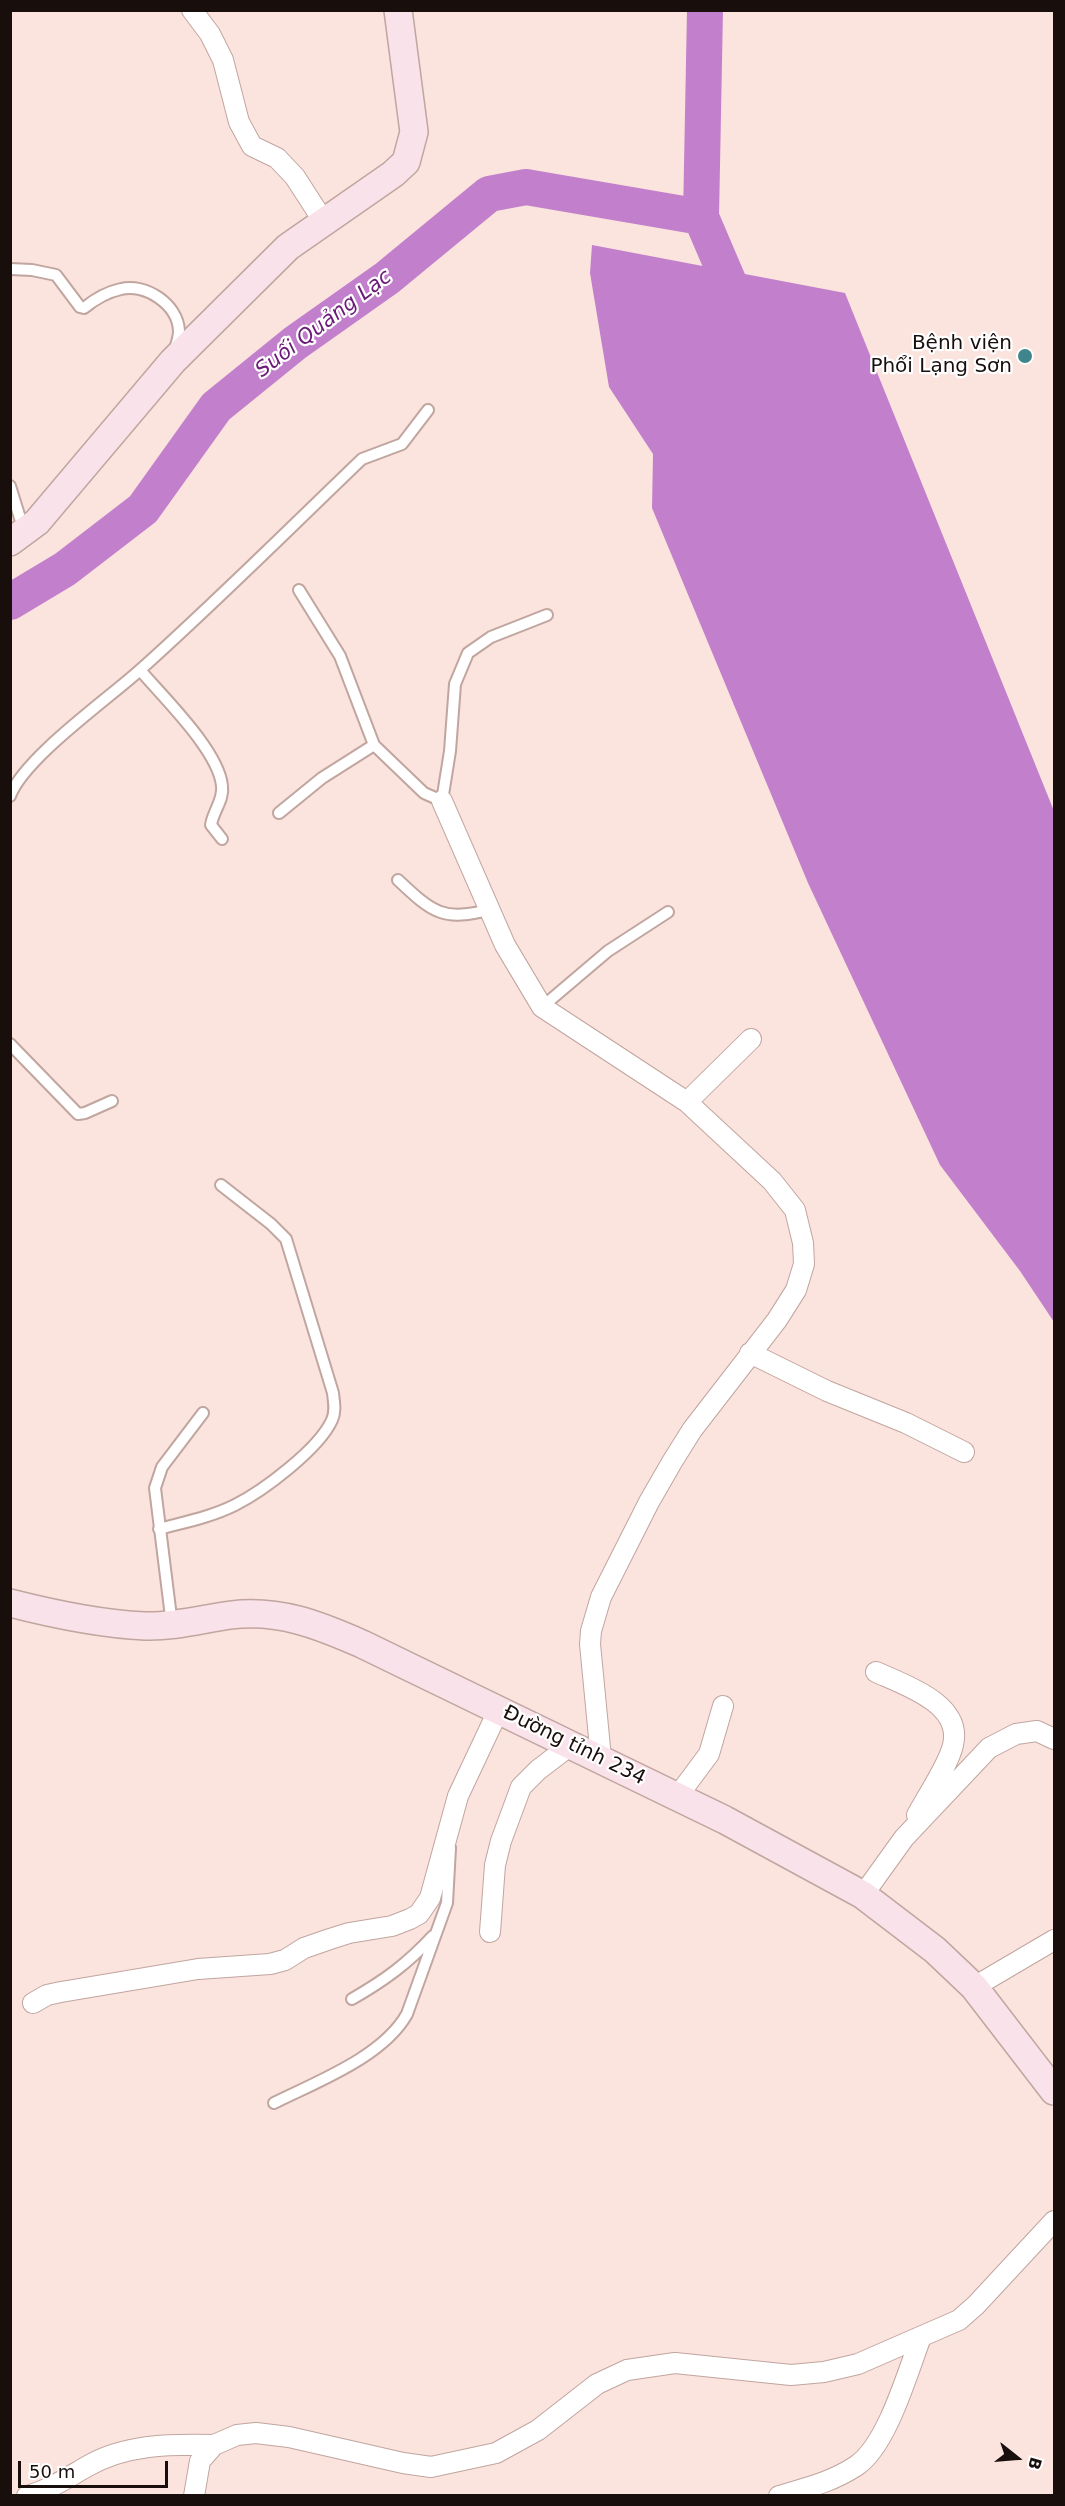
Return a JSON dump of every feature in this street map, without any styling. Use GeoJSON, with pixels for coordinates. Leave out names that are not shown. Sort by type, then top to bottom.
{"type":"FeatureCollection","features":[{"type":"Feature","properties":{"kind":"main road"},"geometry":{"type":"LineString","coordinates":[[17,537],[36,522],[173,361],[288,247],[393,174],[406,162],[414,132],[398,10]]}},
{"type":"Feature","properties":{"kind":"main road","name":"Đường tỉnh 234"},"geometry":{"type":"LineString","coordinates":[[10,1603],[145,1626],[172,1625],[242,1615],[273,1615],[302,1619],[362,1644],[601,1758],[787,1853],[863,1895],[935,1950],[974,1987],[1054,2088]]}},
{"type":"Feature","properties":{"kind":"street"},"geometry":{"type":"LineString","coordinates":[[192,10],[210,34],[223,60],[239,122],[252,146],[277,158],[295,177],[324,222]]}},
{"type":"Feature","properties":{"kind":"street"},"geometry":{"type":"LineString","coordinates":[[442,801],[492,909],[506,945],[542,1007],[687,1102],[772,1181],[795,1210],[801,1232],[804,1264],[796,1290],[735,1377],[692,1430],[649,1502],[601,1597],[591,1631],[590,1644],[601,1758]]}},
{"type":"Feature","properties":{"kind":"street"},"geometry":{"type":"LineString","coordinates":[[687,1102],[751,1038]]}},
{"type":"Feature","properties":{"kind":"street"},"geometry":{"type":"LineString","coordinates":[[750,1353],[827,1391],[906,1423],[964,1452]]}},
{"type":"Feature","properties":{"kind":"street"},"geometry":{"type":"LineString","coordinates":[[863,1895],[904,1838],[951,1751],[954,1732],[950,1720],[932,1700],[876,1672]]}},
{"type":"Feature","properties":{"kind":"street"},"geometry":{"type":"LineString","coordinates":[[677,1797],[709,1754],[723,1706]]}},
{"type":"Feature","properties":{"kind":"street"},"geometry":{"type":"LineString","coordinates":[[33,2003],[47,1995],[61,1992],[198,1969],[270,1964],[285,1960],[304,1948],[330,1939],[392,1926],[419,1914],[430,1898],[458,1796],[499,1709]]}},
{"type":"Feature","properties":{"kind":"street"},"geometry":{"type":"LineString","coordinates":[[904,1838],[989,1748],[1016,1734],[1036,1731],[1054,1739]]}},
{"type":"Feature","properties":{"kind":"street"},"geometry":{"type":"LineString","coordinates":[[490,1932],[495,1865],[501,1841],[521,1787],[538,1770],[572,1744]]}},
{"type":"Feature","properties":{"kind":"street"},"geometry":{"type":"LineString","coordinates":[[974,1987],[1054,1940]]}},
{"type":"Feature","properties":{"kind":"street"},"geometry":{"type":"LineString","coordinates":[[27,2496],[124,2451],[152,2446],[214,2445],[237,2435],[256,2433],[310,2440],[403,2463],[431,2467],[451,2464],[496,2452],[538,2430],[597,2385],[627,2370],[675,2363],[791,2376],[824,2372],[858,2364],[959,2320],[976,2305],[1054,2221]]}},
{"type":"Feature","properties":{"kind":"street"},"geometry":{"type":"LineString","coordinates":[[779,2496],[836,2477],[858,2465],[870,2454],[886,2427],[921,2337]]}},
{"type":"Feature","properties":{"kind":"street"},"geometry":{"type":"LineString","coordinates":[[194,2496],[200,2461],[214,2445]]}},
{"type":"Feature","properties":{"kind":"lane"},"geometry":{"type":"LineString","coordinates":[[10,269],[32,270],[56,275],[80,307],[84,308],[99,297],[123,288],[152,293],[163,301],[176,319],[179,330],[173,361]]}},
{"type":"Feature","properties":{"kind":"lane"},"geometry":{"type":"LineString","coordinates":[[10,796],[43,753],[140,670],[362,459],[402,444],[428,410]]}},
{"type":"Feature","properties":{"kind":"lane"},"geometry":{"type":"LineString","coordinates":[[10,486],[17,537]]}},
{"type":"Feature","properties":{"kind":"lane"},"geometry":{"type":"LineString","coordinates":[[299,590],[340,656],[374,745],[424,793],[442,801],[450,751],[455,684],[468,653],[491,637],[547,615]]}},
{"type":"Feature","properties":{"kind":"lane"},"geometry":{"type":"LineString","coordinates":[[140,670],[207,749],[217,768],[223,786],[211,825],[222,839]]}},
{"type":"Feature","properties":{"kind":"lane"},"geometry":{"type":"LineString","coordinates":[[279,813],[322,778],[374,745]]}},
{"type":"Feature","properties":{"kind":"lane"},"geometry":{"type":"LineString","coordinates":[[398,880],[415,896],[439,913],[464,916],[492,909]]}},
{"type":"Feature","properties":{"kind":"lane"},"geometry":{"type":"LineString","coordinates":[[542,1007],[608,951],[668,912]]}},
{"type":"Feature","properties":{"kind":"lane"},"geometry":{"type":"LineString","coordinates":[[10,1044],[78,1114],[112,1101]]}},
{"type":"Feature","properties":{"kind":"lane"},"geometry":{"type":"LineString","coordinates":[[159,1528],[200,1518],[235,1505],[276,1479],[324,1433],[335,1409],[333,1393],[286,1239],[272,1224],[221,1185]]}},
{"type":"Feature","properties":{"kind":"lane"},"geometry":{"type":"LineString","coordinates":[[172,1625],[154,1488],[158,1476],[177,1445],[203,1413]]}},
{"type":"Feature","properties":{"kind":"lane"},"geometry":{"type":"LineString","coordinates":[[274,2103],[330,2074],[391,2036],[407,2014],[447,1903],[450,1876],[449,1830]]}},
{"type":"Feature","properties":{"kind":"lane"},"geometry":{"type":"LineString","coordinates":[[352,1999],[389,1977],[410,1961],[437,1932]]}},
{"type":"Feature","properties":{"kind":"shaded area"},"geometry":{"type":"Polygon","coordinates":[[[592,245],[845,293],[1054,811],[1054,1322],[1020,1271],[940,1165],[808,883],[652,508],[653,454],[609,387],[590,273],[592,245]]]}},
{"type":"Feature","properties":{"kind":"waterway"},"geometry":{"type":"LineString","coordinates":[[705,10],[701,217],[742,313]]}},
{"type":"Feature","properties":{"kind":"waterway","name":"Suối Quảng Lạc"},"geometry":{"type":"LineString","coordinates":[[10,602],[65,569],[143,509],[216,407],[295,343],[387,278],[489,194],[526,187],[701,217]]}},
{"type":"Feature","properties":{"kind":"place","name":"Bệnh viện Phổi Lạng Sơn"},"geometry":{"type":"Point","coordinates":[1025,356]}}]}
